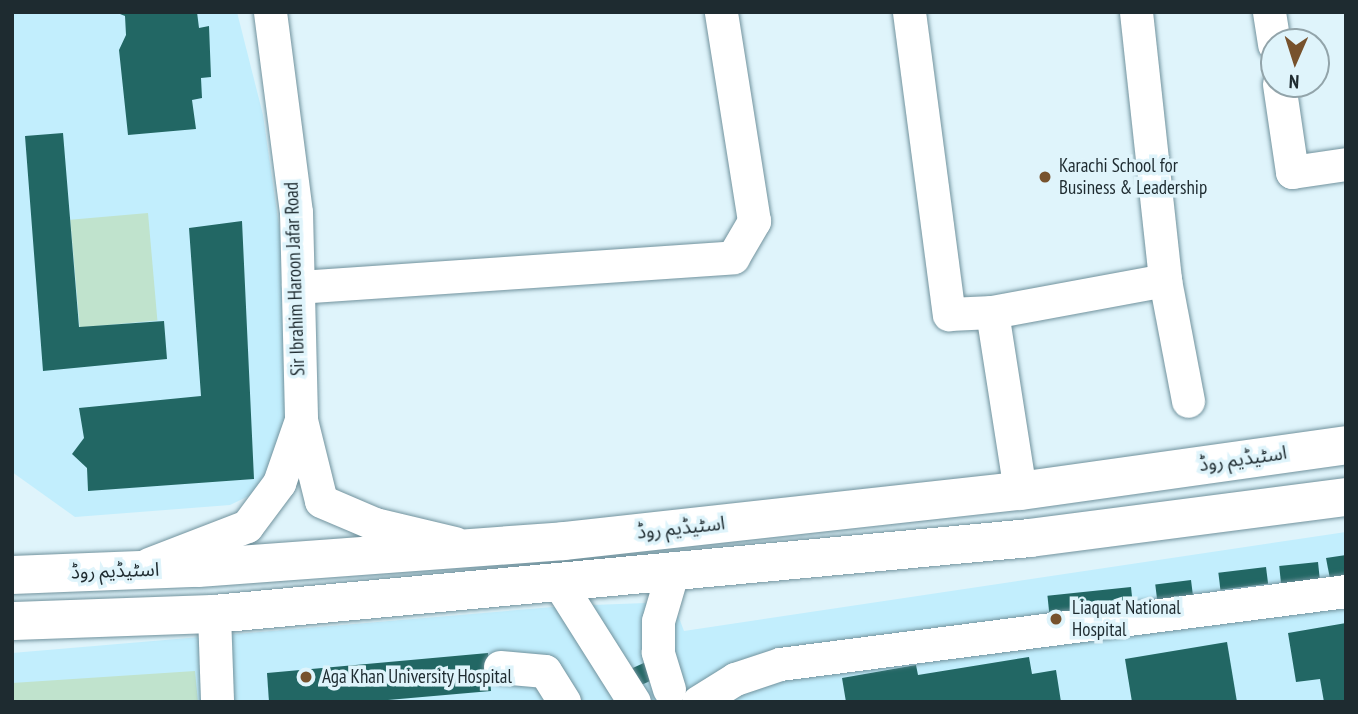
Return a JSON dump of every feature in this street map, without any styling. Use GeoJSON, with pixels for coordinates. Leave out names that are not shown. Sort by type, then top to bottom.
{"type":"FeatureCollection","features":[{"type":"Feature","properties":{"kind":"main road","name":"اسٹیڈیم روڈ"},"geometry":{"type":"LineString","coordinates":[[12,575],[129,571],[473,547],[1020,491],[1346,445]]}},
{"type":"Feature","properties":{"kind":"main road"},"geometry":{"type":"LineString","coordinates":[[1020,491],[1030,538]]}},
{"type":"Feature","properties":{"kind":"main road","name":"اسٹیڈیم روڈ"},"geometry":{"type":"LineString","coordinates":[[12,621],[214,614],[1030,538],[1346,497]]}},
{"type":"Feature","properties":{"kind":"street","name":"Sir Ibrahim Haroon Jafar Road"},"geometry":{"type":"LineString","coordinates":[[270,12],[296,212],[301,420]]}},
{"type":"Feature","properties":{"kind":"street"},"geometry":{"type":"LineString","coordinates":[[298,287],[733,257],[754,221],[721,12]]}},
{"type":"Feature","properties":{"kind":"street"},"geometry":{"type":"LineString","coordinates":[[909,12],[949,314],[992,312],[1165,280]]}},
{"type":"Feature","properties":{"kind":"street"},"geometry":{"type":"LineString","coordinates":[[1136,12],[1165,280],[1188,401]]}},
{"type":"Feature","properties":{"kind":"street"},"geometry":{"type":"LineString","coordinates":[[1281,98],[1292,172],[1346,164]]}},
{"type":"Feature","properties":{"kind":"street"},"geometry":{"type":"LineString","coordinates":[[992,312],[1020,491]]}},
{"type":"Feature","properties":{"kind":"street"},"geometry":{"type":"LineString","coordinates":[[301,420],[321,501],[375,524],[473,547]]}},
{"type":"Feature","properties":{"kind":"street"},"geometry":{"type":"LineString","coordinates":[[129,571],[247,526],[279,483],[301,420]]}},
{"type":"Feature","properties":{"kind":"street"},"geometry":{"type":"LineString","coordinates":[[673,570],[658,621],[658,652],[675,699],[780,664],[1346,591]]}},
{"type":"Feature","properties":{"kind":"street"},"geometry":{"type":"LineString","coordinates":[[557,580],[634,702]]}},
{"type":"Feature","properties":{"kind":"street"},"geometry":{"type":"LineString","coordinates":[[214,614],[217,702]]}},
{"type":"Feature","properties":{"kind":"street"},"geometry":{"type":"LineString","coordinates":[[500,667],[545,671],[564,702]]}},
{"type":"Feature","properties":{"kind":"shaded area"},"geometry":{"type":"Polygon","coordinates":[[[12,12],[237,12],[263,115],[281,240],[291,427],[276,483],[230,505],[75,517],[12,472],[12,12]]]}},
{"type":"Feature","properties":{"kind":"shaded area","name":"Liaquat National Hospital"},"geometry":{"type":"Polygon","coordinates":[[[1346,532],[1346,702],[12,702],[12,653],[565,606],[673,602],[684,631],[1346,532]]]}},
{"type":"Feature","properties":{"kind":"green space"},"geometry":{"type":"Polygon","coordinates":[[[148,213],[157,321],[80,327],[70,220],[148,213]]]}},
{"type":"Feature","properties":{"kind":"green space"},"geometry":{"type":"Polygon","coordinates":[[[195,671],[198,702],[12,702],[12,683],[195,671]]]}},
{"type":"Feature","properties":{"kind":"building"},"geometry":{"type":"Polygon","coordinates":[[[115,12],[197,12],[199,28],[209,26],[211,77],[201,78],[202,98],[192,100],[196,129],[128,135],[119,50],[126,35],[125,16],[115,12]]]}},
{"type":"Feature","properties":{"kind":"building"},"geometry":{"type":"Polygon","coordinates":[[[63,133],[79,327],[164,321],[167,359],[43,371],[25,136],[63,133]]]}},
{"type":"Feature","properties":{"kind":"building"},"geometry":{"type":"Polygon","coordinates":[[[242,221],[254,479],[88,491],[87,468],[72,454],[84,438],[79,408],[201,396],[189,228],[242,221]]]}},
{"type":"Feature","properties":{"kind":"building"},"geometry":{"type":"Polygon","coordinates":[[[1346,555],[1346,576],[1330,579],[1326,558],[1346,555]]]}},
{"type":"Feature","properties":{"kind":"building"},"geometry":{"type":"Polygon","coordinates":[[[1318,562],[1320,580],[1281,584],[1279,566],[1318,562]]]}},
{"type":"Feature","properties":{"kind":"building"},"geometry":{"type":"Polygon","coordinates":[[[1266,567],[1268,584],[1220,590],[1218,573],[1266,567]]]}},
{"type":"Feature","properties":{"kind":"building"},"geometry":{"type":"Polygon","coordinates":[[[1191,580],[1193,597],[1157,601],[1155,584],[1191,580]]]}},
{"type":"Feature","properties":{"kind":"building"},"geometry":{"type":"Polygon","coordinates":[[[1131,587],[1133,606],[1049,615],[1047,596],[1131,587]]]}},
{"type":"Feature","properties":{"kind":"building"},"geometry":{"type":"Polygon","coordinates":[[[1346,623],[1346,702],[1324,702],[1320,679],[1296,682],[1288,633],[1346,623]]]}},
{"type":"Feature","properties":{"kind":"building"},"geometry":{"type":"Polygon","coordinates":[[[1227,642],[1237,702],[1132,702],[1125,659],[1227,642]]]}},
{"type":"Feature","properties":{"kind":"building"},"geometry":{"type":"Polygon","coordinates":[[[488,653],[491,691],[365,702],[269,702],[267,673],[488,653]]]}},
{"type":"Feature","properties":{"kind":"building"},"geometry":{"type":"Polygon","coordinates":[[[1029,657],[1032,674],[1056,670],[1061,702],[846,702],[842,678],[916,665],[918,675],[1029,657]]]}},
{"type":"Feature","properties":{"kind":"building"},"geometry":{"type":"Polygon","coordinates":[[[648,661],[656,678],[640,686],[632,669],[648,661]]]}},
{"type":"Feature","properties":{"kind":"place","name":"Karachi School for Business & Leadership"},"geometry":{"type":"Point","coordinates":[1045,177]}},
{"type":"Feature","properties":{"kind":"place","name":"Liaquat National Hospital"},"geometry":{"type":"Point","coordinates":[1056,619]}},
{"type":"Feature","properties":{"kind":"place","name":"Aga Khan University Hospital"},"geometry":{"type":"Point","coordinates":[306,677]}}]}
